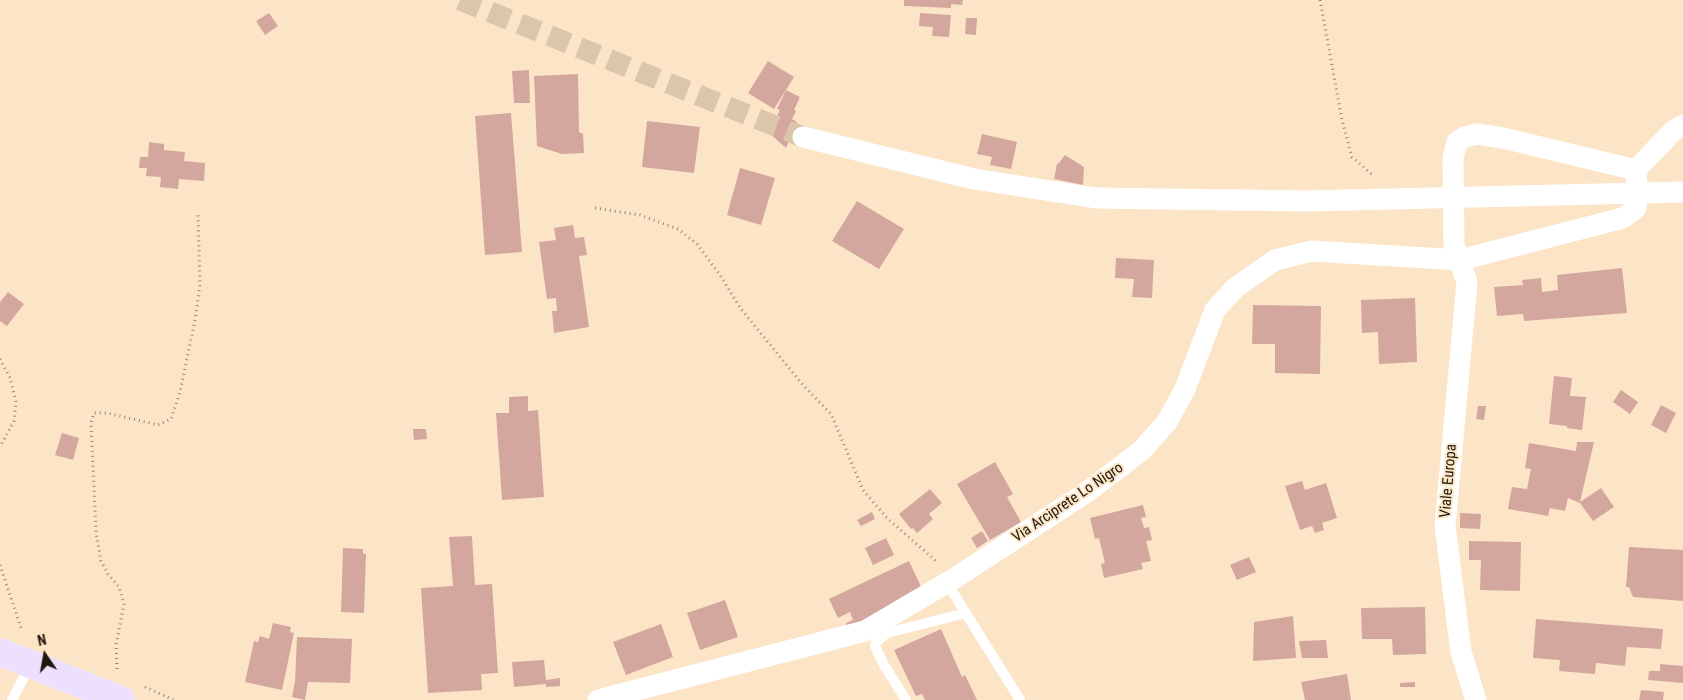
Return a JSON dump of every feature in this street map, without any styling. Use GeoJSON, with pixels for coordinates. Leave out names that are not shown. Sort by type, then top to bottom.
{"type":"FeatureCollection","features":[{"type":"Feature","properties":{"kind":"street"},"geometry":{"type":"LineString","coordinates":[[1637,194],[1636,170],[1673,131],[1683,125]]}},
{"type":"Feature","properties":{"kind":"street","name":"Viale Europa"},"geometry":{"type":"LineString","coordinates":[[1476,700],[1461,652],[1445,526],[1466,282],[1454,245],[1453,158],[1457,142],[1465,137],[1477,134],[1503,138],[1636,170]]}},
{"type":"Feature","properties":{"kind":"street"},"geometry":{"type":"LineString","coordinates":[[803,137],[974,179],[1096,198],[1306,201],[1683,192]]}},
{"type":"Feature","properties":{"kind":"street","name":"Via Arciprete Lo Nigro"},"geometry":{"type":"LineString","coordinates":[[598,700],[865,631],[951,580],[1087,492],[1141,452],[1167,422],[1185,389],[1215,310],[1234,288],[1275,260],[1312,251],[1460,260],[1623,218],[1636,208],[1637,194]]}},
{"type":"Feature","properties":{"kind":"street"},"geometry":{"type":"LineString","coordinates":[[0,652],[33,666],[127,686]]}},
{"type":"Feature","properties":{"kind":"lane"},"geometry":{"type":"LineString","coordinates":[[951,580],[966,613],[1020,700]]}},
{"type":"Feature","properties":{"kind":"lane"},"geometry":{"type":"LineString","coordinates":[[906,700],[884,665],[875,646],[876,642],[887,633],[966,613]]}},
{"type":"Feature","properties":{"kind":"lane"},"geometry":{"type":"LineString","coordinates":[[12,700],[33,666]]}},
{"type":"Feature","properties":{"kind":"path"},"geometry":{"type":"LineString","coordinates":[[1320,0],[1342,120],[1352,157],[1378,180]]}},
{"type":"Feature","properties":{"kind":"path"},"geometry":{"type":"LineString","coordinates":[[595,208],[640,215],[678,229],[697,244],[720,275],[740,309],[803,385],[831,414],[863,490],[888,518],[951,580]]}},
{"type":"Feature","properties":{"kind":"path"},"geometry":{"type":"LineString","coordinates":[[174,700],[127,686],[116,668],[116,645],[124,604],[119,587],[108,574],[101,561],[96,532],[91,423],[94,413],[107,413],[158,425],[171,419],[180,392],[192,338],[200,285],[198,213]]}},
{"type":"Feature","properties":{"kind":"path"},"geometry":{"type":"LineString","coordinates":[[0,359],[10,378],[16,402],[14,421],[0,447]]}},
{"type":"Feature","properties":{"kind":"path"},"geometry":{"type":"LineString","coordinates":[[0,565],[33,666]]}},
{"type":"Feature","properties":{"kind":"building"},"geometry":{"type":"Polygon","coordinates":[[[904,0],[963,0],[962,5],[951,4],[951,8],[904,6],[904,0]]]}},
{"type":"Feature","properties":{"kind":"building"},"geometry":{"type":"Polygon","coordinates":[[[269,13],[278,26],[265,35],[256,21],[269,13]]]}},
{"type":"Feature","properties":{"kind":"building"},"geometry":{"type":"Polygon","coordinates":[[[920,13],[951,15],[949,37],[932,36],[933,27],[919,26],[920,13]]]}},
{"type":"Feature","properties":{"kind":"building"},"geometry":{"type":"Polygon","coordinates":[[[966,18],[977,18],[976,35],[965,34],[966,18]]]}},
{"type":"Feature","properties":{"kind":"building"},"geometry":{"type":"Polygon","coordinates":[[[768,61],[794,77],[774,109],[748,93],[768,61]]]}},
{"type":"Feature","properties":{"kind":"building"},"geometry":{"type":"Polygon","coordinates":[[[529,70],[530,103],[514,103],[512,71],[529,70]]]}},
{"type":"Feature","properties":{"kind":"building"},"geometry":{"type":"Polygon","coordinates":[[[578,74],[579,132],[583,134],[584,153],[562,154],[537,146],[534,76],[578,74]]]}},
{"type":"Feature","properties":{"kind":"building"},"geometry":{"type":"Polygon","coordinates":[[[786,90],[800,97],[792,119],[797,122],[786,148],[769,133],[780,110],[777,109],[786,90]]]}},
{"type":"Feature","properties":{"kind":"building"},"geometry":{"type":"Polygon","coordinates":[[[511,113],[522,252],[485,255],[475,116],[511,113]]]}},
{"type":"Feature","properties":{"kind":"building"},"geometry":{"type":"Polygon","coordinates":[[[647,121],[700,127],[694,173],[642,167],[647,121]]]}},
{"type":"Feature","properties":{"kind":"building"},"geometry":{"type":"Polygon","coordinates":[[[982,134],[1017,142],[1011,169],[990,165],[992,157],[977,154],[982,134]]]}},
{"type":"Feature","properties":{"kind":"building"},"geometry":{"type":"Polygon","coordinates":[[[149,142],[164,144],[164,150],[185,152],[184,161],[205,163],[204,181],[179,179],[178,189],[160,187],[161,177],[146,176],[147,168],[139,168],[140,157],[148,157],[149,142]]]}},
{"type":"Feature","properties":{"kind":"building"},"geometry":{"type":"Polygon","coordinates":[[[1065,155],[1084,167],[1083,185],[1054,179],[1057,164],[1065,155]]]}},
{"type":"Feature","properties":{"kind":"building"},"geometry":{"type":"Polygon","coordinates":[[[740,168],[775,178],[761,225],[727,215],[740,168]]]}},
{"type":"Feature","properties":{"kind":"building"},"geometry":{"type":"Polygon","coordinates":[[[857,201],[904,229],[879,269],[832,241],[857,201]]]}},
{"type":"Feature","properties":{"kind":"building"},"geometry":{"type":"Polygon","coordinates":[[[573,225],[575,238],[584,237],[587,255],[579,256],[589,327],[554,333],[552,311],[557,311],[556,298],[547,299],[539,242],[556,240],[554,228],[573,225]]]}},
{"type":"Feature","properties":{"kind":"building"},"geometry":{"type":"Polygon","coordinates":[[[1116,258],[1154,260],[1152,298],[1132,297],[1134,279],[1115,278],[1116,258]]]}},
{"type":"Feature","properties":{"kind":"building"},"geometry":{"type":"Polygon","coordinates":[[[1622,268],[1627,313],[1524,321],[1523,314],[1497,316],[1494,287],[1523,285],[1522,280],[1541,278],[1542,292],[1558,290],[1557,275],[1622,268]]]}},
{"type":"Feature","properties":{"kind":"building"},"geometry":{"type":"Polygon","coordinates":[[[8,292],[24,304],[7,326],[0,321],[0,302],[8,292]]]}},
{"type":"Feature","properties":{"kind":"building"},"geometry":{"type":"Polygon","coordinates":[[[1415,298],[1417,362],[1379,364],[1378,332],[1362,333],[1361,300],[1415,298]]]}},
{"type":"Feature","properties":{"kind":"building"},"geometry":{"type":"Polygon","coordinates":[[[1253,305],[1321,306],[1320,374],[1275,373],[1275,344],[1252,344],[1253,305]]]}},
{"type":"Feature","properties":{"kind":"building"},"geometry":{"type":"Polygon","coordinates":[[[1554,376],[1572,378],[1570,396],[1586,397],[1582,430],[1549,424],[1554,376]]]}},
{"type":"Feature","properties":{"kind":"building"},"geometry":{"type":"Polygon","coordinates":[[[1621,390],[1638,402],[1630,414],[1613,402],[1621,390]]]}},
{"type":"Feature","properties":{"kind":"building"},"geometry":{"type":"Polygon","coordinates":[[[528,396],[528,411],[538,410],[544,497],[502,500],[496,413],[509,413],[509,397],[528,396]]]}},
{"type":"Feature","properties":{"kind":"building"},"geometry":{"type":"Polygon","coordinates":[[[1661,405],[1676,413],[1666,433],[1651,425],[1661,405]]]}},
{"type":"Feature","properties":{"kind":"building"},"geometry":{"type":"Polygon","coordinates":[[[1478,406],[1486,406],[1484,420],[1476,419],[1478,406]]]}},
{"type":"Feature","properties":{"kind":"building"},"geometry":{"type":"Polygon","coordinates":[[[413,429],[426,429],[427,439],[414,440],[413,429]]]}},
{"type":"Feature","properties":{"kind":"building"},"geometry":{"type":"Polygon","coordinates":[[[62,433],[79,438],[73,460],[55,455],[62,433]]]}},
{"type":"Feature","properties":{"kind":"building"},"geometry":{"type":"Polygon","coordinates":[[[1577,442],[1594,442],[1580,502],[1601,488],[1614,507],[1593,521],[1580,503],[1568,498],[1565,511],[1550,508],[1548,516],[1508,509],[1512,487],[1527,489],[1531,469],[1525,468],[1529,443],[1576,451],[1577,442]]]}},
{"type":"Feature","properties":{"kind":"building"},"geometry":{"type":"Polygon","coordinates":[[[995,462],[1013,494],[1007,497],[1021,522],[990,540],[957,484],[995,462]]]}},
{"type":"Feature","properties":{"kind":"building"},"geometry":{"type":"Polygon","coordinates":[[[1302,481],[1305,490],[1326,483],[1337,518],[1322,523],[1324,530],[1315,533],[1312,526],[1300,530],[1285,486],[1302,481]]]}},
{"type":"Feature","properties":{"kind":"building"},"geometry":{"type":"Polygon","coordinates":[[[930,489],[942,503],[929,514],[933,519],[917,533],[913,528],[911,529],[899,514],[930,489]]]}},
{"type":"Feature","properties":{"kind":"building"},"geometry":{"type":"Polygon","coordinates":[[[1143,505],[1146,517],[1141,518],[1144,528],[1149,527],[1152,540],[1146,541],[1151,561],[1141,563],[1143,569],[1104,578],[1101,564],[1105,563],[1099,538],[1095,539],[1090,518],[1143,505]]]}},
{"type":"Feature","properties":{"kind":"building"},"geometry":{"type":"Polygon","coordinates":[[[872,512],[875,519],[861,526],[857,520],[872,512]]]}},
{"type":"Feature","properties":{"kind":"building"},"geometry":{"type":"Polygon","coordinates":[[[1460,513],[1481,514],[1480,529],[1460,528],[1460,513]]]}},
{"type":"Feature","properties":{"kind":"building"},"geometry":{"type":"Polygon","coordinates":[[[982,531],[988,541],[977,548],[971,538],[982,531]]]}},
{"type":"Feature","properties":{"kind":"building"},"geometry":{"type":"Polygon","coordinates":[[[472,536],[475,585],[492,584],[498,673],[481,674],[482,690],[428,693],[421,588],[453,586],[449,537],[472,536]]]}},
{"type":"Feature","properties":{"kind":"building"},"geometry":{"type":"Polygon","coordinates":[[[886,538],[894,555],[873,565],[865,548],[886,538]]]}},
{"type":"Feature","properties":{"kind":"building"},"geometry":{"type":"Polygon","coordinates":[[[1469,541],[1521,542],[1520,591],[1480,590],[1481,560],[1469,560],[1469,541]]]}},
{"type":"Feature","properties":{"kind":"building"},"geometry":{"type":"Polygon","coordinates":[[[1629,547],[1683,550],[1683,601],[1633,597],[1629,587],[1626,587],[1629,547]]]}},
{"type":"Feature","properties":{"kind":"building"},"geometry":{"type":"Polygon","coordinates":[[[343,548],[363,549],[363,554],[366,554],[364,613],[341,612],[343,548]]]}},
{"type":"Feature","properties":{"kind":"building"},"geometry":{"type":"Polygon","coordinates":[[[1249,557],[1256,572],[1237,580],[1230,565],[1249,557]]]}},
{"type":"Feature","properties":{"kind":"building"},"geometry":{"type":"Polygon","coordinates":[[[909,561],[924,593],[856,625],[847,627],[846,623],[853,620],[850,612],[838,618],[829,599],[909,561]]]}},
{"type":"Feature","properties":{"kind":"building"},"geometry":{"type":"Polygon","coordinates":[[[725,600],[738,637],[700,650],[687,613],[725,600]]]}},
{"type":"Feature","properties":{"kind":"building"},"geometry":{"type":"Polygon","coordinates":[[[1425,607],[1426,654],[1393,655],[1392,639],[1362,639],[1361,608],[1425,607]]]}},
{"type":"Feature","properties":{"kind":"building"},"geometry":{"type":"Polygon","coordinates":[[[1293,616],[1296,658],[1253,661],[1254,622],[1293,616]]]}},
{"type":"Feature","properties":{"kind":"building"},"geometry":{"type":"Polygon","coordinates":[[[1536,619],[1663,629],[1661,649],[1627,647],[1625,666],[1596,663],[1595,674],[1559,671],[1560,660],[1533,658],[1536,619]]]}},
{"type":"Feature","properties":{"kind":"building"},"geometry":{"type":"Polygon","coordinates":[[[273,623],[291,627],[290,632],[294,633],[282,690],[245,682],[254,641],[258,642],[260,636],[269,639],[273,623]]]}},
{"type":"Feature","properties":{"kind":"building"},"geometry":{"type":"Polygon","coordinates":[[[661,624],[673,657],[626,675],[613,642],[661,624]]]}},
{"type":"Feature","properties":{"kind":"building"},"geometry":{"type":"Polygon","coordinates":[[[941,629],[962,677],[965,675],[977,700],[925,700],[922,694],[916,696],[894,650],[941,629]]]}},
{"type":"Feature","properties":{"kind":"building"},"geometry":{"type":"Polygon","coordinates":[[[297,637],[352,639],[350,683],[308,682],[305,700],[292,697],[295,681],[297,637]]]}},
{"type":"Feature","properties":{"kind":"building"},"geometry":{"type":"Polygon","coordinates":[[[1326,640],[1328,658],[1302,658],[1299,641],[1326,640]]]}},
{"type":"Feature","properties":{"kind":"building"},"geometry":{"type":"Polygon","coordinates":[[[544,660],[546,680],[560,678],[560,686],[546,687],[546,684],[514,687],[512,662],[544,660]]]}},
{"type":"Feature","properties":{"kind":"building"},"geometry":{"type":"Polygon","coordinates":[[[1660,664],[1683,666],[1683,683],[1648,680],[1649,671],[1660,671],[1660,664]]]}},
{"type":"Feature","properties":{"kind":"building"},"geometry":{"type":"Polygon","coordinates":[[[1347,674],[1351,700],[1305,700],[1301,682],[1347,674]]]}},
{"type":"Feature","properties":{"kind":"building"},"geometry":{"type":"Polygon","coordinates":[[[1415,682],[1415,687],[1400,687],[1400,683],[1415,682]]]}},
{"type":"Feature","properties":{"kind":"building"},"geometry":{"type":"Polygon","coordinates":[[[1641,690],[1664,692],[1663,700],[1639,700],[1641,690]]]}},
{"type":"Feature","properties":{"kind":"tunnel"},"geometry":{"type":"LineString","coordinates":[[460,0],[803,137]]}}]}
